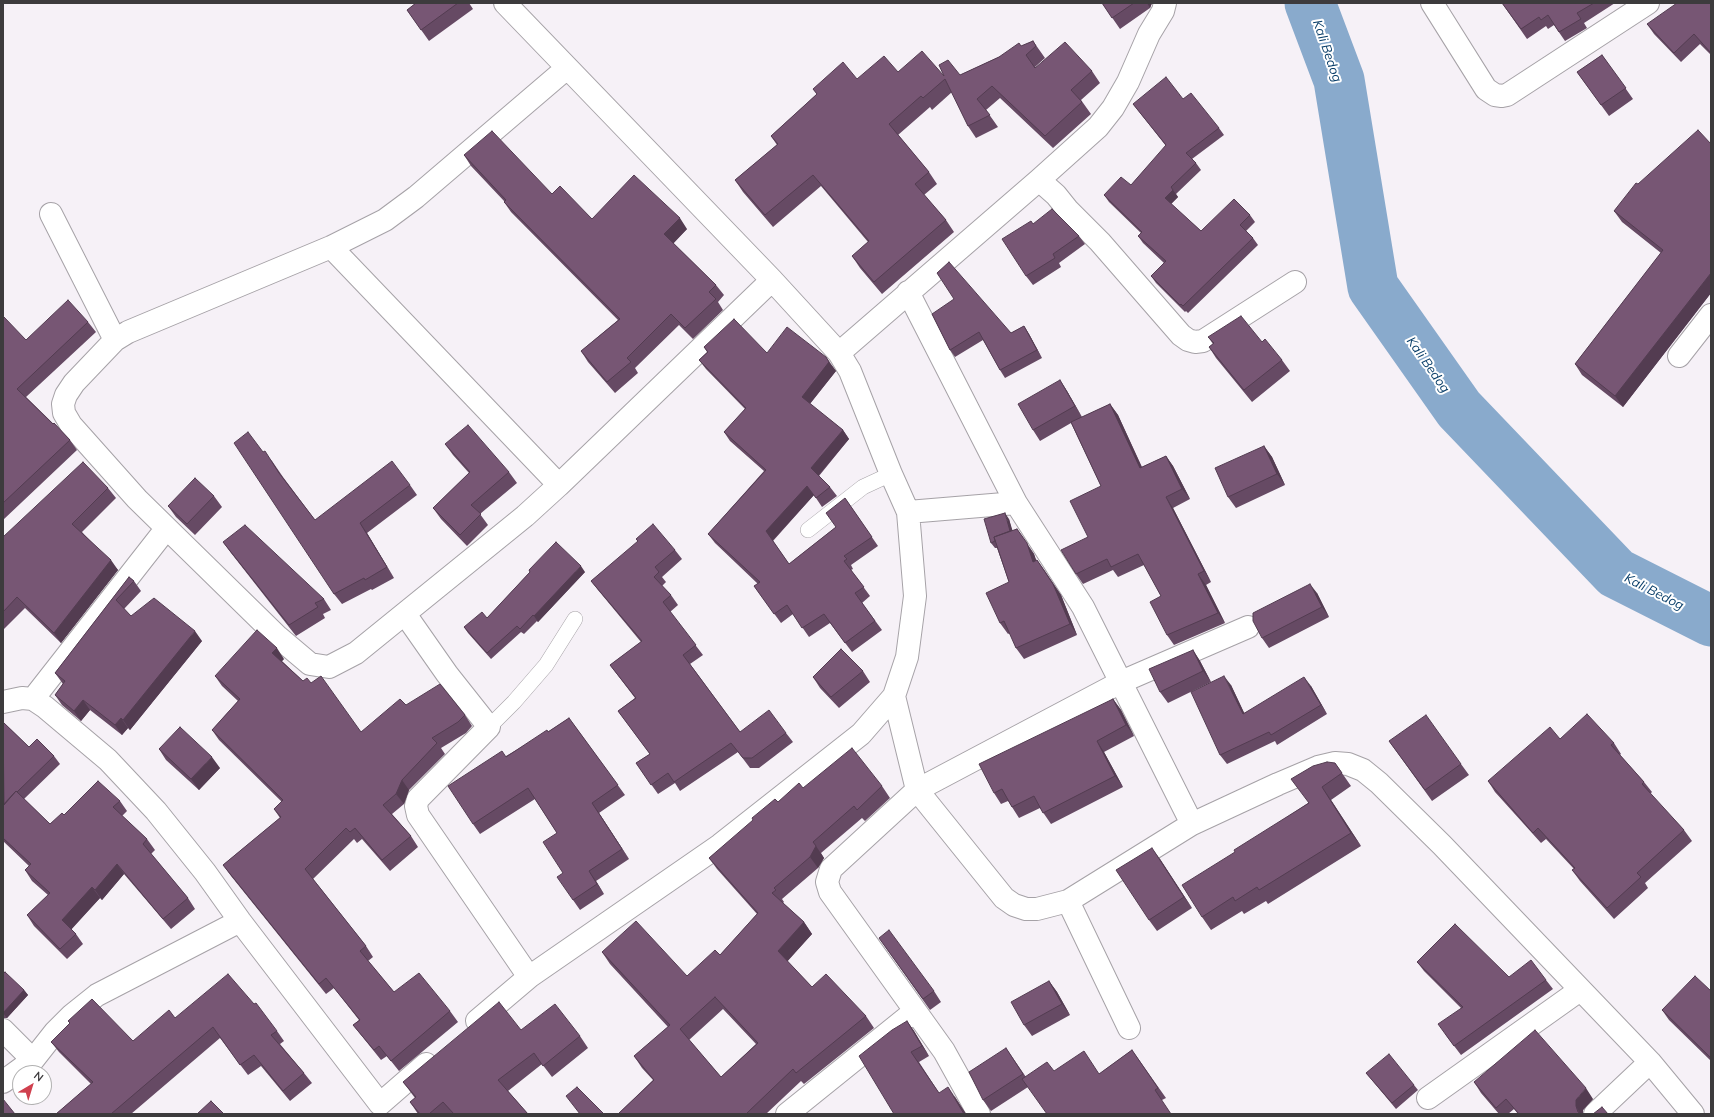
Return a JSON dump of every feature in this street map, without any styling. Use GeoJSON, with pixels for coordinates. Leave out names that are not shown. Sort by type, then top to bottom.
{"type":"FeatureCollection","features":[{"type":"Feature","properties":{"kind":"street"},"geometry":{"type":"LineString","coordinates":[[463,1032],[529,976],[720,845],[861,734],[894,696],[907,657],[914,596],[908,512],[891,474],[850,371],[839,353],[772,280],[505,3]]}},
{"type":"Feature","properties":{"kind":"street"},"geometry":{"type":"LineString","coordinates":[[839,353],[1098,127],[1113,108],[1128,82],[1149,34],[1163,10],[1165,3]]}},
{"type":"Feature","properties":{"kind":"street"},"geometry":{"type":"LineString","coordinates":[[1432,3],[1486,88],[1495,95],[1502,96],[1507,95],[1648,3]]}},
{"type":"Feature","properties":{"kind":"street"},"geometry":{"type":"LineString","coordinates":[[567,68],[410,201],[385,220],[331,246],[128,332],[115,340],[74,382],[66,395],[63,404],[64,413],[71,425],[166,529],[278,637],[310,664],[329,667],[356,653],[524,516],[559,485],[772,280]]}},
{"type":"Feature","properties":{"kind":"street"},"geometry":{"type":"LineString","coordinates":[[1039,180],[1056,195],[1068,210],[1100,242],[1181,335],[1188,340],[1195,342],[1203,341],[1294,282]]}},
{"type":"Feature","properties":{"kind":"street"},"geometry":{"type":"LineString","coordinates":[[50,214],[115,340]]}},
{"type":"Feature","properties":{"kind":"street"},"geometry":{"type":"LineString","coordinates":[[331,246],[559,485]]}},
{"type":"Feature","properties":{"kind":"street"},"geometry":{"type":"LineString","coordinates":[[908,292],[1016,502],[1084,607],[1192,824]]}},
{"type":"Feature","properties":{"kind":"street"},"geometry":{"type":"LineString","coordinates":[[1679,356],[1711,315]]}},
{"type":"Feature","properties":{"kind":"street"},"geometry":{"type":"LineString","coordinates":[[77,468],[94,451]]}},
{"type":"Feature","properties":{"kind":"street"},"geometry":{"type":"LineString","coordinates":[[908,512],[1016,502]]}},
{"type":"Feature","properties":{"kind":"street"},"geometry":{"type":"LineString","coordinates":[[33,699],[166,529]]}},
{"type":"Feature","properties":{"kind":"street"},"geometry":{"type":"LineString","coordinates":[[405,614],[447,674],[489,727],[418,799],[416,806],[418,815],[529,976]]}},
{"type":"Feature","properties":{"kind":"street"},"geometry":{"type":"LineString","coordinates":[[979,1114],[950,1062],[830,892],[827,882],[831,869],[917,790],[1121,682],[1248,627]]}},
{"type":"Feature","properties":{"kind":"street"},"geometry":{"type":"LineString","coordinates":[[894,696],[917,790],[1004,898],[1009,902],[1026,909],[1037,909],[1068,901],[1192,824],[1318,767],[1335,763],[1348,764],[1363,770],[1442,845],[1650,1062],[1693,1114]]}},
{"type":"Feature","properties":{"kind":"street"},"geometry":{"type":"LineString","coordinates":[[3,702],[22,698],[33,699],[45,707],[108,760],[151,806],[206,872],[240,921],[379,1110],[440,1053]]}},
{"type":"Feature","properties":{"kind":"street"},"geometry":{"type":"LineString","coordinates":[[1068,901],[1129,1028]]}},
{"type":"Feature","properties":{"kind":"street"},"geometry":{"type":"LineString","coordinates":[[3,1082],[33,1060],[55,1032],[72,1015],[97,994],[240,921]]}},
{"type":"Feature","properties":{"kind":"street"},"geometry":{"type":"LineString","coordinates":[[1428,1098],[1580,990]]}},
{"type":"Feature","properties":{"kind":"street"},"geometry":{"type":"LineString","coordinates":[[787,1114],[915,1011]]}},
{"type":"Feature","properties":{"kind":"street"},"geometry":{"type":"LineString","coordinates":[[3,1030],[33,1060]]}},
{"type":"Feature","properties":{"kind":"street"},"geometry":{"type":"LineString","coordinates":[[1595,1114],[1650,1062]]}},
{"type":"Feature","properties":{"kind":"lane"},"geometry":{"type":"LineString","coordinates":[[808,530],[863,487],[891,474]]}},
{"type":"Feature","properties":{"kind":"lane"},"geometry":{"type":"LineString","coordinates":[[489,727],[514,702],[546,665],[575,619]]}},
{"type":"Feature","properties":{"kind":"building"},"geometry":{"type":"Polygon","coordinates":[[[416,3],[458,3],[421,30],[407,10],[416,3]]]}},
{"type":"Feature","properties":{"kind":"building"},"geometry":{"type":"Polygon","coordinates":[[[1102,3],[1134,3],[1112,18],[1102,3]]]}},
{"type":"Feature","properties":{"kind":"building"},"geometry":{"type":"Polygon","coordinates":[[[1502,3],[1594,3],[1577,13],[1581,19],[1559,32],[1548,15],[1541,20],[1539,17],[1521,29],[1502,3]]]}},
{"type":"Feature","properties":{"kind":"building"},"geometry":{"type":"Polygon","coordinates":[[[1677,3],[1711,3],[1711,53],[1694,34],[1674,53],[1647,24],[1677,3]]]}},
{"type":"Feature","properties":{"kind":"building"},"geometry":{"type":"Polygon","coordinates":[[[1033,41],[1036,46],[1026,55],[1035,68],[1065,42],[1092,71],[1071,90],[1082,102],[1045,136],[992,86],[977,99],[990,115],[968,126],[945,79],[923,98],[921,96],[889,124],[929,172],[915,184],[946,220],[874,282],[852,256],[869,241],[813,175],[765,215],[735,180],[778,144],[771,136],[817,94],[813,89],[843,62],[857,79],[884,56],[898,72],[922,51],[944,76],[939,65],[948,60],[960,75],[999,57],[1019,43],[1021,46],[1033,41]]]}},
{"type":"Feature","properties":{"kind":"building"},"geometry":{"type":"Polygon","coordinates":[[[1602,55],[1626,88],[1601,105],[1577,72],[1602,55]]]}},
{"type":"Feature","properties":{"kind":"building"},"geometry":{"type":"Polygon","coordinates":[[[1166,77],[1183,99],[1191,93],[1219,128],[1186,153],[1196,163],[1171,187],[1173,190],[1165,198],[1201,231],[1234,199],[1250,215],[1240,225],[1253,238],[1183,306],[1181,304],[1180,305],[1151,276],[1166,261],[1138,236],[1142,232],[1104,195],[1121,177],[1131,185],[1166,145],[1133,104],[1166,77]]]}},
{"type":"Feature","properties":{"kind":"building"},"geometry":{"type":"Polygon","coordinates":[[[1698,130],[1711,144],[1711,273],[1615,396],[1575,364],[1663,250],[1614,211],[1636,183],[1638,184],[1698,130]]]}},
{"type":"Feature","properties":{"kind":"building"},"geometry":{"type":"Polygon","coordinates":[[[492,131],[552,194],[560,186],[592,219],[634,175],[680,218],[664,234],[716,285],[709,292],[716,299],[685,328],[671,314],[627,358],[631,362],[607,382],[581,351],[620,319],[504,202],[506,200],[464,155],[492,131]]]}},
{"type":"Feature","properties":{"kind":"building"},"geometry":{"type":"Polygon","coordinates":[[[1052,209],[1079,236],[1053,254],[1055,258],[1026,276],[1002,239],[1031,221],[1033,224],[1052,209]]]}},
{"type":"Feature","properties":{"kind":"building"},"geometry":{"type":"Polygon","coordinates":[[[949,262],[1011,333],[1024,326],[1037,350],[1000,370],[979,332],[950,350],[932,314],[954,299],[937,273],[949,262]]]}},
{"type":"Feature","properties":{"kind":"building"},"geometry":{"type":"Polygon","coordinates":[[[68,300],[88,322],[17,389],[70,440],[3,503],[3,318],[4,317],[26,340],[68,300]]]}},
{"type":"Feature","properties":{"kind":"building"},"geometry":{"type":"Polygon","coordinates":[[[1241,316],[1262,342],[1265,339],[1282,360],[1244,390],[1209,347],[1214,343],[1208,337],[1241,316]]]}},
{"type":"Feature","properties":{"kind":"building"},"geometry":{"type":"Polygon","coordinates":[[[734,319],[767,353],[787,327],[826,357],[829,362],[802,397],[843,430],[811,468],[830,487],[816,498],[807,486],[766,531],[789,564],[836,527],[826,513],[845,498],[872,537],[844,556],[847,559],[844,561],[864,587],[855,593],[875,621],[845,643],[824,614],[802,628],[787,605],[774,614],[754,586],[760,582],[708,534],[766,470],[724,432],[746,408],[699,360],[708,352],[704,347],[734,319]]]}},
{"type":"Feature","properties":{"kind":"building"},"geometry":{"type":"Polygon","coordinates":[[[1060,380],[1075,406],[1033,430],[1018,404],[1060,380]]]}},
{"type":"Feature","properties":{"kind":"building"},"geometry":{"type":"Polygon","coordinates":[[[1110,404],[1140,468],[1166,456],[1182,489],[1166,497],[1204,571],[1198,574],[1218,613],[1167,635],[1150,602],[1161,596],[1138,554],[1111,567],[1107,559],[1076,574],[1061,550],[1088,537],[1070,501],[1101,486],[1071,422],[1110,404]]]}},
{"type":"Feature","properties":{"kind":"building"},"geometry":{"type":"Polygon","coordinates":[[[468,425],[509,472],[471,505],[481,514],[460,535],[433,508],[470,472],[445,444],[468,425]]]}},
{"type":"Feature","properties":{"kind":"building"},"geometry":{"type":"Polygon","coordinates":[[[248,432],[263,452],[265,451],[279,473],[315,520],[392,461],[410,485],[360,523],[387,567],[365,580],[364,578],[334,594],[234,443],[248,432]]]}},
{"type":"Feature","properties":{"kind":"building"},"geometry":{"type":"Polygon","coordinates":[[[1264,446],[1277,474],[1228,497],[1215,468],[1264,446]]]}},
{"type":"Feature","properties":{"kind":"building"},"geometry":{"type":"Polygon","coordinates":[[[83,462],[108,488],[72,524],[111,560],[54,633],[17,597],[3,612],[3,537],[83,462]]]}},
{"type":"Feature","properties":{"kind":"building"},"geometry":{"type":"Polygon","coordinates":[[[195,478],[214,496],[187,524],[168,506],[195,478]]]}},
{"type":"Feature","properties":{"kind":"building"},"geometry":{"type":"Polygon","coordinates":[[[1005,513],[1010,531],[994,537],[995,541],[991,543],[984,519],[1005,513]]]}},
{"type":"Feature","properties":{"kind":"building"},"geometry":{"type":"Polygon","coordinates":[[[653,524],[675,550],[655,567],[659,572],[654,577],[671,595],[663,602],[696,645],[683,655],[740,732],[769,710],[786,733],[752,758],[743,758],[731,743],[674,782],[668,773],[651,785],[636,763],[650,754],[618,711],[636,698],[610,665],[642,641],[591,581],[638,541],[636,539],[653,524]]]}},
{"type":"Feature","properties":{"kind":"building"},"geometry":{"type":"Polygon","coordinates":[[[245,525],[324,599],[315,603],[318,607],[289,625],[223,542],[245,525]]]}},
{"type":"Feature","properties":{"kind":"building"},"geometry":{"type":"Polygon","coordinates":[[[1017,529],[1027,543],[1033,562],[1037,560],[1053,584],[1070,624],[1016,648],[1004,621],[1000,623],[986,593],[1009,582],[994,537],[1017,529]]]}},
{"type":"Feature","properties":{"kind":"building"},"geometry":{"type":"Polygon","coordinates":[[[556,542],[581,566],[520,629],[517,626],[487,653],[464,627],[482,612],[487,618],[556,542]]]}},
{"type":"Feature","properties":{"kind":"building"},"geometry":{"type":"Polygon","coordinates":[[[129,577],[134,581],[116,600],[131,616],[154,598],[195,631],[123,720],[121,718],[115,725],[83,700],[74,711],[55,695],[65,681],[55,673],[129,577]]]}},
{"type":"Feature","properties":{"kind":"building"},"geometry":{"type":"Polygon","coordinates":[[[1310,584],[1322,607],[1262,638],[1253,621],[1253,613],[1310,584]]]}},
{"type":"Feature","properties":{"kind":"building"},"geometry":{"type":"Polygon","coordinates":[[[257,630],[277,648],[272,653],[303,681],[307,678],[311,683],[321,676],[361,732],[400,699],[406,705],[440,684],[465,715],[458,722],[432,738],[437,743],[402,780],[396,794],[383,805],[411,836],[382,860],[355,828],[350,832],[346,828],[305,869],[366,946],[360,951],[394,992],[419,973],[450,1011],[391,1061],[379,1046],[374,1050],[353,1025],[360,1020],[326,978],[319,984],[223,865],[281,817],[274,809],[283,800],[212,730],[240,699],[215,676],[257,630]]]}},
{"type":"Feature","properties":{"kind":"building"},"geometry":{"type":"Polygon","coordinates":[[[841,649],[863,671],[831,697],[813,677],[841,649]]]}},
{"type":"Feature","properties":{"kind":"building"},"geometry":{"type":"Polygon","coordinates":[[[1193,650],[1203,671],[1160,692],[1149,669],[1193,650]]]}},
{"type":"Feature","properties":{"kind":"building"},"geometry":{"type":"Polygon","coordinates":[[[1224,676],[1243,714],[1304,677],[1321,705],[1271,735],[1269,732],[1220,755],[1191,692],[1224,676]]]}},
{"type":"Feature","properties":{"kind":"building"},"geometry":{"type":"Polygon","coordinates":[[[1113,699],[1126,725],[1097,741],[1115,776],[1043,813],[1034,796],[1012,807],[1002,789],[994,793],[979,764],[1113,699]]]}},
{"type":"Feature","properties":{"kind":"building"},"geometry":{"type":"Polygon","coordinates":[[[1587,714],[1614,743],[1611,745],[1644,782],[1642,784],[1684,830],[1637,873],[1641,877],[1607,908],[1572,870],[1575,868],[1538,828],[1533,833],[1488,781],[1550,727],[1560,739],[1587,714]]]}},
{"type":"Feature","properties":{"kind":"building"},"geometry":{"type":"Polygon","coordinates":[[[1426,715],[1461,764],[1425,790],[1389,741],[1426,715]]]}},
{"type":"Feature","properties":{"kind":"building"},"geometry":{"type":"Polygon","coordinates":[[[569,718],[618,785],[592,803],[622,849],[589,871],[597,884],[573,900],[557,877],[563,873],[543,842],[557,833],[528,788],[473,824],[448,786],[502,751],[506,757],[547,730],[548,732],[569,718]]]}},
{"type":"Feature","properties":{"kind":"building"},"geometry":{"type":"Polygon","coordinates":[[[3,722],[29,747],[37,739],[54,756],[17,792],[16,791],[4,805],[3,722]]]}},
{"type":"Feature","properties":{"kind":"building"},"geometry":{"type":"Polygon","coordinates":[[[180,727],[212,757],[191,779],[159,749],[180,727]]]}},
{"type":"Feature","properties":{"kind":"building"},"geometry":{"type":"Polygon","coordinates":[[[852,748],[882,786],[857,810],[854,806],[813,842],[816,846],[810,857],[774,888],[776,890],[772,893],[804,922],[778,951],[812,987],[826,974],[866,1016],[796,1073],[793,1069],[747,1113],[748,1114],[618,1114],[654,1080],[634,1056],[670,1025],[602,952],[636,921],[687,976],[715,950],[720,955],[758,913],[709,858],[775,799],[778,802],[799,783],[803,788],[852,748]],[[715,997],[680,1029],[721,1077],[758,1043],[715,997]]]}},
{"type":"Feature","properties":{"kind":"building"},"geometry":{"type":"Polygon","coordinates":[[[1327,762],[1335,763],[1342,773],[1322,787],[1351,833],[1259,890],[1257,887],[1235,901],[1233,897],[1202,917],[1182,885],[1309,803],[1291,779],[1313,766],[1327,762]]]}},
{"type":"Feature","properties":{"kind":"building"},"geometry":{"type":"Polygon","coordinates":[[[98,781],[120,801],[113,807],[147,839],[143,844],[188,898],[163,919],[117,864],[95,890],[92,887],[62,920],[76,934],[60,949],[27,915],[50,893],[25,870],[31,864],[3,838],[3,805],[16,791],[50,824],[62,813],[64,815],[98,781]]]}},
{"type":"Feature","properties":{"kind":"building"},"geometry":{"type":"Polygon","coordinates":[[[1152,848],[1184,897],[1149,920],[1116,870],[1152,848]]]}},
{"type":"Feature","properties":{"kind":"building"},"geometry":{"type":"Polygon","coordinates":[[[1455,924],[1509,977],[1531,960],[1546,980],[1454,1046],[1438,1024],[1463,1007],[1417,962],[1455,924]]]}},
{"type":"Feature","properties":{"kind":"building"},"geometry":{"type":"Polygon","coordinates":[[[889,930],[934,991],[923,999],[879,938],[889,930]]]}},
{"type":"Feature","properties":{"kind":"building"},"geometry":{"type":"Polygon","coordinates":[[[5,972],[24,990],[3,1013],[3,974],[5,972]]]}},
{"type":"Feature","properties":{"kind":"building"},"geometry":{"type":"Polygon","coordinates":[[[228,974],[254,1004],[256,1003],[277,1031],[271,1035],[304,1073],[283,1091],[254,1055],[240,1065],[213,1027],[111,1114],[56,1114],[93,1082],[51,1042],[70,1023],[68,1021],[92,999],[133,1041],[169,1010],[175,1018],[228,974]]]}},
{"type":"Feature","properties":{"kind":"building"},"geometry":{"type":"Polygon","coordinates":[[[1695,976],[1711,991],[1711,1058],[1662,1010],[1695,976]]]}},
{"type":"Feature","properties":{"kind":"building"},"geometry":{"type":"Polygon","coordinates":[[[1049,981],[1062,1004],[1024,1025],[1011,1002],[1049,981]]]}},
{"type":"Feature","properties":{"kind":"building"},"geometry":{"type":"Polygon","coordinates":[[[499,1002],[521,1030],[555,1004],[580,1036],[543,1066],[534,1053],[498,1080],[528,1114],[454,1114],[443,1102],[429,1114],[420,1114],[410,1102],[416,1097],[403,1082],[499,1002]]]}},
{"type":"Feature","properties":{"kind":"building"},"geometry":{"type":"Polygon","coordinates":[[[907,1021],[922,1046],[911,1052],[939,1093],[948,1087],[964,1114],[894,1114],[859,1056],[892,1030],[907,1021]]]}},
{"type":"Feature","properties":{"kind":"building"},"geometry":{"type":"Polygon","coordinates":[[[1535,1030],[1586,1088],[1576,1100],[1578,1112],[1582,1114],[1519,1114],[1506,1099],[1496,1108],[1474,1082],[1535,1030]]]}},
{"type":"Feature","properties":{"kind":"building"},"geometry":{"type":"Polygon","coordinates":[[[1006,1048],[1023,1074],[983,1100],[969,1072],[1006,1048]]]}},
{"type":"Feature","properties":{"kind":"building"},"geometry":{"type":"Polygon","coordinates":[[[1132,1050],[1158,1088],[1155,1090],[1171,1114],[1047,1114],[1022,1079],[1047,1062],[1054,1071],[1084,1051],[1099,1074],[1132,1050]]]}},
{"type":"Feature","properties":{"kind":"building"},"geometry":{"type":"Polygon","coordinates":[[[1389,1054],[1414,1085],[1392,1103],[1366,1073],[1389,1054]]]}},
{"type":"Feature","properties":{"kind":"building"},"geometry":{"type":"Polygon","coordinates":[[[577,1087],[604,1114],[580,1114],[566,1096],[577,1087]]]}},
{"type":"Feature","properties":{"kind":"building"},"geometry":{"type":"Polygon","coordinates":[[[3,1099],[15,1114],[3,1114],[3,1099]]]}},
{"type":"Feature","properties":{"kind":"building"},"geometry":{"type":"Polygon","coordinates":[[[211,1101],[224,1114],[197,1114],[211,1101]]]}},
{"type":"Feature","properties":{"kind":"building"},"geometry":{"type":"Polygon","coordinates":[[[1602,1107],[1608,1114],[1593,1114],[1602,1107]]]}},
{"type":"Feature","properties":{"kind":"waterway","name":"Kali Bedog"},"geometry":{"type":"LineString","coordinates":[[1310,3],[1339,80],[1373,287],[1459,409],[1616,573],[1711,621]]}}]}
